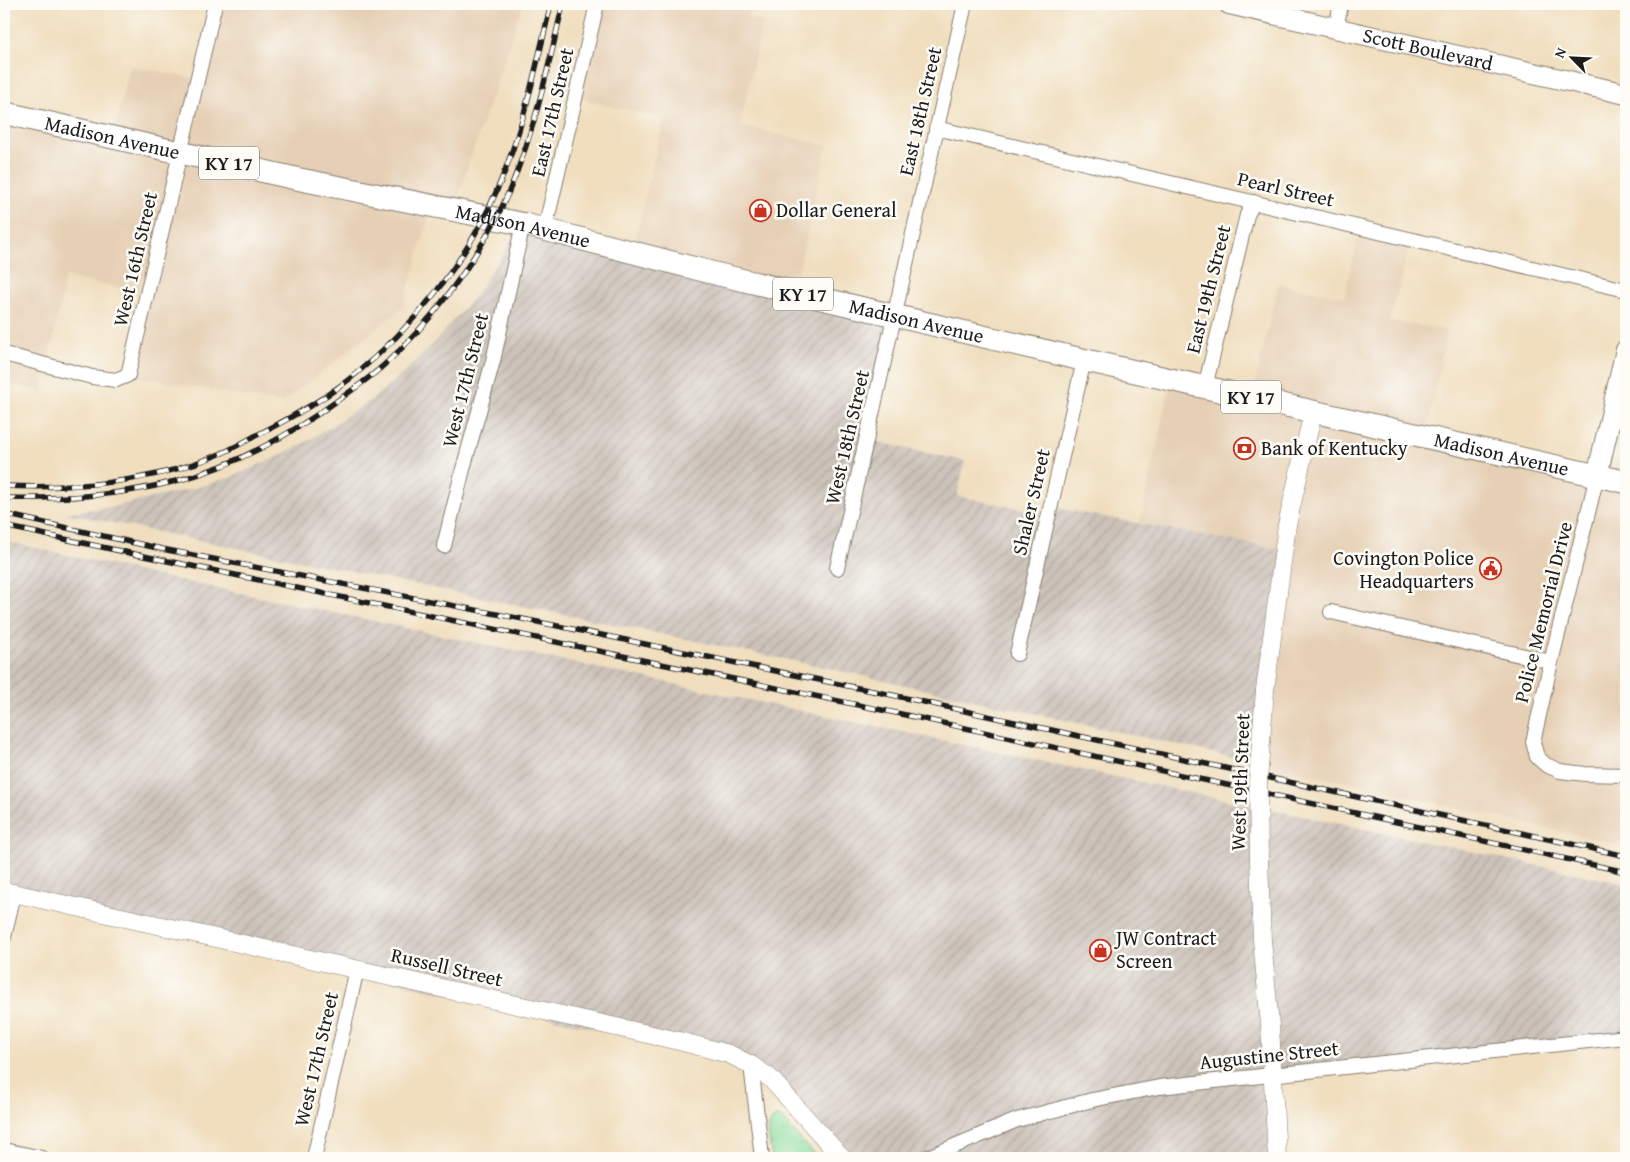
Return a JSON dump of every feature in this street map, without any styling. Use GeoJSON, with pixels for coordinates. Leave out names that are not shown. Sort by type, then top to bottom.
{"type":"FeatureCollection","features":[{"type":"Feature","properties":{"kind":"main road","name":"Scott Boulevard"},"geometry":{"type":"LineString","coordinates":[[1229,4],[1626,94]]}},
{"type":"Feature","properties":{"kind":"main road","name":"Madison Avenue"},"geometry":{"type":"LineString","coordinates":[[4,112],[298,179],[545,229],[721,275],[1084,360],[1626,482]]}},
{"type":"Feature","properties":{"kind":"main road"},"geometry":{"type":"LineString","coordinates":[[1597,476],[1626,350]]}},
{"type":"Feature","properties":{"kind":"street","name":"West 16th Street"},"geometry":{"type":"LineString","coordinates":[[4,354],[92,377],[116,380],[128,375],[215,4]]}},
{"type":"Feature","properties":{"kind":"street","name":"East 17th Street"},"geometry":{"type":"LineString","coordinates":[[545,229],[598,4]]}},
{"type":"Feature","properties":{"kind":"street","name":"East 18th Street"},"geometry":{"type":"LineString","coordinates":[[896,315],[965,4]]}},
{"type":"Feature","properties":{"kind":"street"},"geometry":{"type":"LineString","coordinates":[[1336,28],[1341,4]]}},
{"type":"Feature","properties":{"kind":"street","name":"Pearl Street"},"geometry":{"type":"LineString","coordinates":[[936,128],[1626,290]]}},
{"type":"Feature","properties":{"kind":"street","name":"East 19th Street"},"geometry":{"type":"LineString","coordinates":[[1205,387],[1247,215],[1254,202]]}},
{"type":"Feature","properties":{"kind":"street","name":"West 17th Street"},"geometry":{"type":"LineString","coordinates":[[444,546],[493,361],[523,224]]}},
{"type":"Feature","properties":{"kind":"street","name":"West 18th Street"},"geometry":{"type":"LineString","coordinates":[[838,568],[896,315]]}},
{"type":"Feature","properties":{"kind":"street","name":"Shaler Street"},"geometry":{"type":"LineString","coordinates":[[1017,654],[1084,360]]}},
{"type":"Feature","properties":{"kind":"street","name":"West 19th Street"},"geometry":{"type":"LineString","coordinates":[[1277,1158],[1273,1075],[1262,940],[1258,782],[1265,690],[1287,525],[1313,412]]}},
{"type":"Feature","properties":{"kind":"street","name":"Police Memorial Drive"},"geometry":{"type":"LineString","coordinates":[[1597,476],[1550,662],[1533,742],[1537,757],[1546,765],[1560,771],[1584,774],[1626,775]]}},
{"type":"Feature","properties":{"kind":"street"},"geometry":{"type":"LineString","coordinates":[[1331,612],[1550,662]]}},
{"type":"Feature","properties":{"kind":"street"},"geometry":{"type":"LineString","coordinates":[[4,937],[9,892]]}},
{"type":"Feature","properties":{"kind":"street","name":"Russell Street"},"geometry":{"type":"LineString","coordinates":[[9,892],[678,1041],[728,1054],[751,1065],[770,1078],[812,1122],[842,1158]]}},
{"type":"Feature","properties":{"kind":"street","name":"West 17th Street"},"geometry":{"type":"LineString","coordinates":[[314,1158],[357,969]]}},
{"type":"Feature","properties":{"kind":"street","name":"Augustine Street"},"geometry":{"type":"LineString","coordinates":[[926,1158],[1017,1120],[1092,1100],[1159,1087],[1626,1037]]}},
{"type":"Feature","properties":{"kind":"street"},"geometry":{"type":"LineString","coordinates":[[751,1065],[762,1158]]}},
{"type":"Feature","properties":{"kind":"street"},"geometry":{"type":"LineString","coordinates":[[4,1150],[42,1158]]}},
{"type":"Feature","properties":{"kind":"shaded area"},"geometry":{"type":"Polygon","coordinates":[[[215,4],[523,4],[462,184],[455,210],[432,206],[403,308],[282,403],[128,375],[147,294],[65,277],[42,390],[4,384],[4,113],[113,137],[130,66],[197,79],[215,4]]]}},
{"type":"Feature","properties":{"kind":"shaded area"},"geometry":{"type":"Polygon","coordinates":[[[597,4],[751,4],[748,18],[763,22],[740,126],[827,145],[794,292],[632,251],[664,119],[576,98],[597,4]]]}},
{"type":"Feature","properties":{"kind":"shaded area"},"geometry":{"type":"Polygon","coordinates":[[[523,224],[895,315],[867,440],[965,461],[957,496],[1048,514],[1050,507],[1284,550],[1259,763],[823,667],[64,513],[117,506],[195,488],[231,477],[308,441],[373,399],[404,373],[433,344],[475,296],[523,224]]]}},
{"type":"Feature","properties":{"kind":"shaded area"},"geometry":{"type":"Polygon","coordinates":[[[1361,227],[1411,239],[1390,321],[1447,330],[1426,437],[1597,476],[1626,350],[1626,846],[1259,763],[1284,551],[1140,523],[1171,379],[1252,397],[1278,284],[1344,297],[1361,227]]]}},
{"type":"Feature","properties":{"kind":"shaded area"},"geometry":{"type":"Polygon","coordinates":[[[4,541],[178,580],[1626,884],[1626,1037],[1273,1075],[1277,1158],[842,1158],[751,1065],[15,893],[4,937],[4,541]]]}},
{"type":"Feature","properties":{"kind":"green space"},"geometry":{"type":"Polygon","coordinates":[[[780,1117],[818,1158],[772,1158],[769,1130],[772,1120],[780,1117]]]}},
{"type":"Feature","properties":{"kind":"railway"},"geometry":{"type":"LineString","coordinates":[[4,486],[58,486],[111,482],[138,478],[190,465],[220,454],[305,409],[341,386],[374,358],[396,338],[436,292],[454,268],[485,216],[506,168],[522,122],[551,4]]}},
{"type":"Feature","properties":{"kind":"railway"},"geometry":{"type":"LineString","coordinates":[[4,498],[91,496],[154,486],[195,476],[232,462],[268,445],[318,414],[384,365],[416,333],[447,296],[474,257],[497,217],[509,192],[528,139],[544,85],[563,4]]}},
{"type":"Feature","properties":{"kind":"railway"},"geometry":{"type":"LineString","coordinates":[[4,514],[162,549],[548,624],[892,695],[1626,856]]}},
{"type":"Feature","properties":{"kind":"railway"},"geometry":{"type":"LineString","coordinates":[[4,526],[901,714],[1626,872]]}},
{"type":"Feature","properties":{"kind":"place","name":"Dollar General"},"geometry":{"type":"Point","coordinates":[760,210]}},
{"type":"Feature","properties":{"kind":"place","name":"Bank of Kentucky"},"geometry":{"type":"Point","coordinates":[1245,448]}},
{"type":"Feature","properties":{"kind":"place","name":"Covington Police Headquarters"},"geometry":{"type":"Point","coordinates":[1490,569]}},
{"type":"Feature","properties":{"kind":"place","name":"JW Contract Screen"},"geometry":{"type":"Point","coordinates":[1100,950]}}]}
